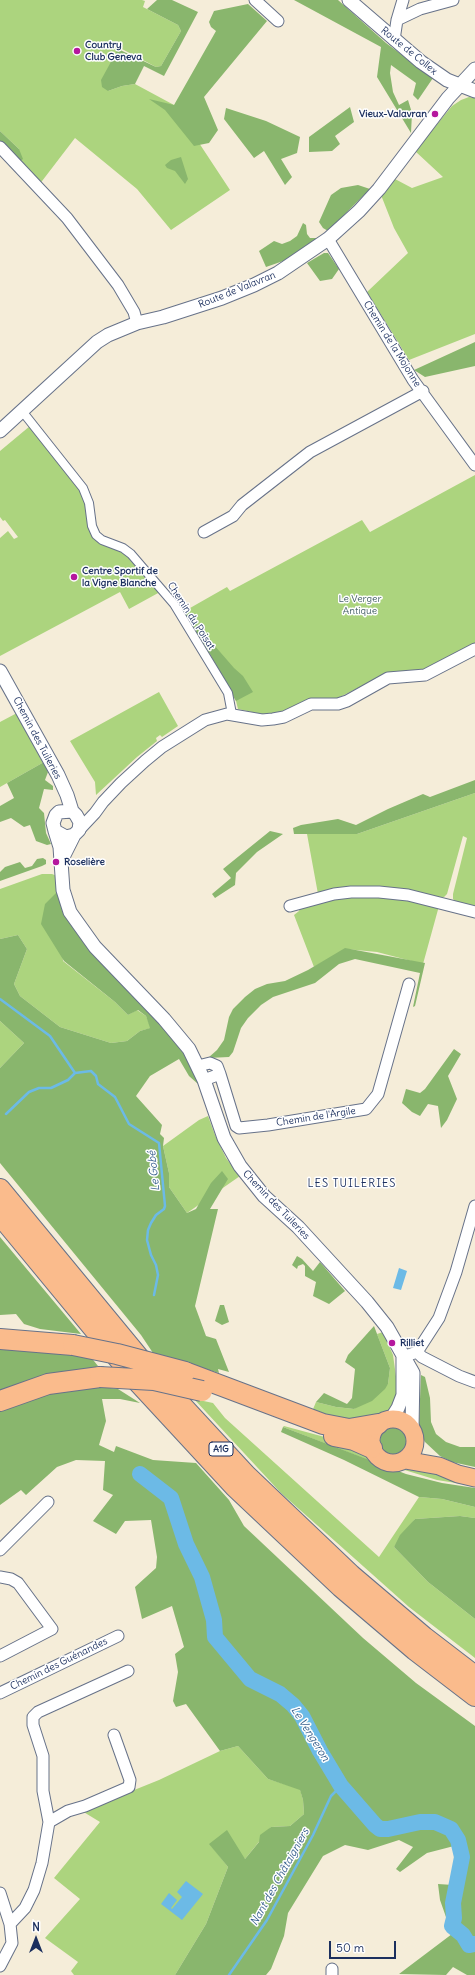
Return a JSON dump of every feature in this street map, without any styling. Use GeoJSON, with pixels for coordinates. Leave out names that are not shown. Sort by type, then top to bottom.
{"type":"FeatureCollection","features":[{"type":"Feature","properties":{"kind":"highway","name":"A1G"},"geometry":{"type":"LineString","coordinates":[[0,1189],[150,1371],[246,1476],[356,1579],[424,1637],[475,1676]]}},
{"type":"Feature","properties":{"kind":"highway","name":"A1G"},"geometry":{"type":"LineString","coordinates":[[0,1215],[137,1381],[235,1488],[346,1592],[415,1650],[475,1696]]}},
{"type":"Feature","properties":{"kind":"highway"},"geometry":{"type":"LineString","coordinates":[[0,1338],[73,1345],[117,1354],[185,1372],[323,1424],[349,1429],[384,1422]]}},
{"type":"Feature","properties":{"kind":"highway"},"geometry":{"type":"LineString","coordinates":[[0,1401],[53,1383],[100,1377],[154,1380],[202,1391],[285,1422],[313,1431],[346,1438],[372,1448]]}},
{"type":"Feature","properties":{"kind":"main road"},"geometry":{"type":"LineString","coordinates":[[439,1466],[424,1452],[403,1421],[384,1422],[372,1434],[372,1448],[378,1457],[387,1462],[404,1460],[439,1466],[458,1474],[475,1478]]}},
{"type":"Feature","properties":{"kind":"main road"},"geometry":{"type":"LineString","coordinates":[[404,1460],[413,1450],[413,1434]]}},
{"type":"Feature","properties":{"kind":"street"},"geometry":{"type":"LineString","coordinates":[[255,0],[278,21]]}},
{"type":"Feature","properties":{"kind":"street","name":"Route de Collex"},"geometry":{"type":"LineString","coordinates":[[349,0],[394,40],[432,70],[447,80],[475,91]]}},
{"type":"Feature","properties":{"kind":"street"},"geometry":{"type":"LineString","coordinates":[[394,40],[396,20],[402,0]]}},
{"type":"Feature","properties":{"kind":"street"},"geometry":{"type":"LineString","coordinates":[[396,20],[420,9],[453,0]]}},
{"type":"Feature","properties":{"kind":"street","name":"Route de Valavran"},"geometry":{"type":"LineString","coordinates":[[0,431],[97,342],[137,322],[163,317],[222,298],[254,285],[278,274],[328,239],[349,221],[379,189],[442,106],[475,69]]}},
{"type":"Feature","properties":{"kind":"street"},"geometry":{"type":"LineString","coordinates":[[0,147],[67,218],[118,285],[134,312],[137,322]]}},
{"type":"Feature","properties":{"kind":"street","name":"Chemin de la Mojonne"},"geometry":{"type":"LineString","coordinates":[[328,239],[413,380],[423,391],[474,460]]}},
{"type":"Feature","properties":{"kind":"street"},"geometry":{"type":"LineString","coordinates":[[204,532],[233,516],[242,505],[310,452],[423,391]]}},
{"type":"Feature","properties":{"kind":"street","name":"Chemin du Poisat"},"geometry":{"type":"LineString","coordinates":[[22,411],[83,488],[88,498],[92,526],[96,535],[102,540],[123,548],[131,554],[174,604],[228,693],[232,714]]}},
{"type":"Feature","properties":{"kind":"street"},"geometry":{"type":"LineString","coordinates":[[103,802],[74,813],[63,811],[56,815],[53,823],[55,831],[61,836],[66,837],[76,832],[121,783],[162,747],[205,720],[221,715],[232,714],[262,720],[273,719],[284,716],[311,704],[338,704],[347,701],[388,678],[425,675],[475,648]]}},
{"type":"Feature","properties":{"kind":"street","name":"Chemin des Tuileries"},"geometry":{"type":"LineString","coordinates":[[0,671],[53,765],[74,813]]}},
{"type":"Feature","properties":{"kind":"street","name":"Chemin des Tuileries"},"geometry":{"type":"LineString","coordinates":[[56,815],[60,807],[62,785]]}},
{"type":"Feature","properties":{"kind":"street"},"geometry":{"type":"LineString","coordinates":[[74,813],[80,822],[76,832]]}},
{"type":"Feature","properties":{"kind":"street","name":"Chemin des Tuileries"},"geometry":{"type":"LineString","coordinates":[[55,831],[61,861],[61,876],[64,896],[75,920],[99,951],[181,1038],[198,1066],[219,1128],[240,1166],[264,1196],[298,1227],[378,1314],[411,1366],[413,1376],[413,1434]]}},
{"type":"Feature","properties":{"kind":"street","name":"Chemin des Tuileries"},"geometry":{"type":"LineString","coordinates":[[61,861],[76,832]]}},
{"type":"Feature","properties":{"kind":"street"},"geometry":{"type":"LineString","coordinates":[[290,906],[334,894],[351,892],[379,892],[408,895],[475,912]]}},
{"type":"Feature","properties":{"kind":"street","name":"Chemin de l'Argile"},"geometry":{"type":"LineString","coordinates":[[220,1074],[236,1126],[238,1128],[268,1125],[366,1109],[378,1094],[409,984]]}},
{"type":"Feature","properties":{"kind":"street"},"geometry":{"type":"LineString","coordinates":[[198,1066],[210,1063],[216,1066],[220,1074],[204,1080]]}},
{"type":"Feature","properties":{"kind":"street"},"geometry":{"type":"LineString","coordinates":[[384,1422],[398,1408],[403,1395],[404,1356],[417,1352],[435,1326],[443,1310],[463,1252],[475,1206]]}},
{"type":"Feature","properties":{"kind":"street"},"geometry":{"type":"LineString","coordinates":[[417,1352],[459,1376],[475,1382]]}},
{"type":"Feature","properties":{"kind":"street"},"geometry":{"type":"LineString","coordinates":[[0,1550],[48,1502]]}},
{"type":"Feature","properties":{"kind":"street"},"geometry":{"type":"LineString","coordinates":[[0,1656],[52,1629],[18,1583],[1,1575]]}},
{"type":"Feature","properties":{"kind":"street","name":"Chemin des Guénandes"},"geometry":{"type":"LineString","coordinates":[[0,1693],[118,1636]]}},
{"type":"Feature","properties":{"kind":"street"},"geometry":{"type":"LineString","coordinates":[[0,1951],[34,1890],[42,1863],[49,1822],[43,1791],[43,1756],[33,1722],[34,1715],[128,1671]]}},
{"type":"Feature","properties":{"kind":"street"},"geometry":{"type":"LineString","coordinates":[[49,1822],[68,1811],[85,1806],[129,1786],[130,1780],[114,1735]]}},
{"type":"Feature","properties":{"kind":"street"},"geometry":{"type":"LineString","coordinates":[[0,1893],[11,1929],[12,1943],[0,1966]]}},
{"type":"Feature","properties":{"kind":"green space"},"geometry":{"type":"Polygon","coordinates":[[[0,0],[142,0],[145,1],[143,7],[178,25],[181,31],[161,66],[156,67],[122,49],[108,91],[122,86],[135,84],[174,105],[230,190],[171,230],[137,189],[75,138],[39,185],[19,162],[19,149],[0,131],[0,0]]]}},
{"type":"Feature","properties":{"kind":"green space"},"geometry":{"type":"Polygon","coordinates":[[[157,0],[172,0],[198,12],[164,76],[144,66],[135,84],[122,86],[108,91],[102,87],[101,80],[118,49],[156,67],[161,66],[181,31],[178,25],[147,9],[157,0]]]}},
{"type":"Feature","properties":{"kind":"green space"},"geometry":{"type":"Polygon","coordinates":[[[294,0],[338,0],[386,43],[433,78],[418,100],[413,95],[416,83],[391,65],[390,73],[393,92],[399,105],[408,100],[412,113],[411,133],[377,77],[381,47],[294,0]]]}},
{"type":"Feature","properties":{"kind":"green space"},"geometry":{"type":"Polygon","coordinates":[[[248,4],[267,21],[204,97],[218,130],[209,143],[194,146],[165,110],[149,99],[174,105],[216,31],[211,27],[209,22],[214,11],[248,4]]]}},
{"type":"Feature","properties":{"kind":"green space"},"geometry":{"type":"Polygon","coordinates":[[[469,97],[475,98],[475,334],[409,360],[367,292],[408,253],[394,228],[381,195],[395,179],[412,188],[443,177],[415,151],[452,106],[469,97]]]}},
{"type":"Feature","properties":{"kind":"green space"},"geometry":{"type":"Polygon","coordinates":[[[350,107],[354,122],[335,136],[340,144],[332,151],[309,152],[309,137],[350,107]]]}},
{"type":"Feature","properties":{"kind":"green space"},"geometry":{"type":"Polygon","coordinates":[[[226,108],[266,121],[300,137],[297,153],[281,159],[292,177],[285,185],[264,151],[254,158],[224,119],[226,108]]]}},
{"type":"Feature","properties":{"kind":"green space"},"geometry":{"type":"Polygon","coordinates":[[[0,131],[19,149],[23,159],[19,162],[0,142],[0,131]]]}},
{"type":"Feature","properties":{"kind":"green space"},"geometry":{"type":"Polygon","coordinates":[[[181,157],[188,179],[185,184],[175,171],[167,168],[165,165],[171,160],[181,157]]]}},
{"type":"Feature","properties":{"kind":"green space"},"geometry":{"type":"Polygon","coordinates":[[[358,185],[370,189],[328,231],[323,228],[319,222],[331,195],[341,188],[358,185]]]}},
{"type":"Feature","properties":{"kind":"green space"},"geometry":{"type":"Polygon","coordinates":[[[303,223],[306,225],[307,234],[310,238],[318,238],[286,260],[266,267],[259,251],[274,241],[282,244],[290,241],[297,236],[303,223]]]}},
{"type":"Feature","properties":{"kind":"green space"},"geometry":{"type":"Polygon","coordinates":[[[324,253],[328,253],[339,269],[332,279],[320,281],[307,263],[324,253]]]}},
{"type":"Feature","properties":{"kind":"green space"},"geometry":{"type":"Polygon","coordinates":[[[475,342],[475,366],[425,377],[414,370],[475,342]]]}},
{"type":"Feature","properties":{"kind":"green space","name":"Centre Sportif de la Vigne Blanche"},"geometry":{"type":"Polygon","coordinates":[[[30,426],[80,490],[85,500],[89,526],[117,549],[128,555],[160,592],[129,609],[120,592],[0,656],[0,538],[8,531],[14,539],[18,537],[5,520],[3,521],[0,517],[0,451],[30,426]]]}},
{"type":"Feature","properties":{"kind":"green space","name":"Le Verger Antique"},"geometry":{"type":"Polygon","coordinates":[[[475,475],[475,644],[428,669],[417,672],[390,672],[336,699],[309,699],[283,712],[266,715],[238,709],[236,701],[210,654],[183,612],[227,587],[230,591],[362,520],[370,532],[475,475]]]}},
{"type":"Feature","properties":{"kind":"green space"},"geometry":{"type":"Polygon","coordinates":[[[171,588],[201,630],[234,668],[243,676],[253,692],[236,701],[210,654],[169,589],[171,588]]]}},
{"type":"Feature","properties":{"kind":"green space"},"geometry":{"type":"Polygon","coordinates":[[[159,692],[178,726],[162,737],[160,735],[156,738],[157,741],[137,757],[96,795],[95,782],[70,741],[159,692]]]}},
{"type":"Feature","properties":{"kind":"green space"},"geometry":{"type":"Polygon","coordinates":[[[17,713],[44,762],[0,787],[0,722],[17,713]]]}},
{"type":"Feature","properties":{"kind":"green space"},"geometry":{"type":"Polygon","coordinates":[[[44,762],[48,772],[45,780],[53,786],[53,790],[44,789],[39,808],[44,813],[46,833],[51,844],[47,845],[36,841],[30,825],[24,827],[11,818],[0,822],[0,806],[14,798],[7,783],[44,762]]]}},
{"type":"Feature","properties":{"kind":"green space"},"geometry":{"type":"Polygon","coordinates":[[[475,780],[475,793],[357,834],[294,834],[293,828],[301,825],[338,819],[356,825],[423,794],[430,797],[475,780]]]}},
{"type":"Feature","properties":{"kind":"green space"},"geometry":{"type":"Polygon","coordinates":[[[475,793],[475,907],[456,902],[453,899],[467,838],[463,836],[447,894],[444,897],[318,894],[307,834],[357,834],[475,793]]]}},
{"type":"Feature","properties":{"kind":"green space"},"geometry":{"type":"Polygon","coordinates":[[[270,831],[283,834],[257,852],[236,873],[235,885],[215,898],[212,894],[231,878],[223,869],[270,831]]]}},
{"type":"Feature","properties":{"kind":"green space"},"geometry":{"type":"Polygon","coordinates":[[[43,858],[46,860],[46,864],[0,881],[0,872],[5,867],[20,862],[25,868],[32,866],[37,859],[43,858]]]}},
{"type":"Feature","properties":{"kind":"green space"},"geometry":{"type":"Polygon","coordinates":[[[42,874],[52,874],[57,876],[63,961],[115,1002],[128,1015],[137,1010],[146,1016],[151,1028],[140,1031],[127,1041],[111,1043],[60,1027],[20,996],[14,984],[27,949],[18,935],[0,939],[0,889],[42,874]]]}},
{"type":"Feature","properties":{"kind":"green space"},"geometry":{"type":"Polygon","coordinates":[[[58,891],[187,1054],[198,1084],[189,1076],[179,1059],[150,1076],[136,1096],[162,1125],[160,1134],[164,1138],[163,1146],[169,1173],[169,1187],[187,1213],[196,1209],[211,1183],[222,1171],[228,1179],[210,1209],[218,1209],[195,1306],[206,1336],[216,1339],[229,1372],[218,1369],[219,1373],[153,1353],[141,1335],[0,1163],[0,1068],[24,1043],[0,1021],[0,939],[18,935],[27,949],[14,984],[20,996],[60,1027],[111,1043],[127,1041],[140,1031],[150,1028],[146,1016],[138,1010],[128,1015],[115,1002],[64,961],[41,924],[45,904],[58,891]]]}},
{"type":"Feature","properties":{"kind":"green space"},"geometry":{"type":"Polygon","coordinates":[[[393,896],[439,906],[423,964],[377,952],[346,949],[314,967],[294,915],[299,911],[300,906],[342,897],[393,896]]]}},
{"type":"Feature","properties":{"kind":"green space"},"geometry":{"type":"Polygon","coordinates":[[[345,948],[425,963],[415,1006],[413,1007],[420,973],[355,959],[339,964],[315,983],[273,997],[261,1005],[248,1018],[241,1028],[233,1052],[229,1057],[208,1058],[217,1050],[224,1040],[229,1017],[233,1009],[245,997],[255,989],[267,984],[285,981],[308,970],[345,948]]]}},
{"type":"Feature","properties":{"kind":"green space"},"geometry":{"type":"Polygon","coordinates":[[[0,1021],[24,1043],[0,1068],[0,1021]]]}},
{"type":"Feature","properties":{"kind":"green space"},"geometry":{"type":"Polygon","coordinates":[[[454,1049],[461,1054],[448,1076],[457,1099],[447,1120],[441,1128],[438,1106],[428,1104],[420,1116],[412,1112],[402,1103],[406,1089],[420,1093],[425,1089],[454,1049]]]}},
{"type":"Feature","properties":{"kind":"green space"},"geometry":{"type":"Polygon","coordinates":[[[208,1116],[226,1158],[240,1176],[187,1213],[169,1187],[169,1173],[163,1146],[199,1120],[208,1116]]]}},
{"type":"Feature","properties":{"kind":"green space"},"geometry":{"type":"Polygon","coordinates":[[[0,1237],[81,1334],[40,1329],[24,1324],[16,1314],[0,1315],[0,1237]]]}},
{"type":"Feature","properties":{"kind":"green space"},"geometry":{"type":"Polygon","coordinates":[[[297,1256],[302,1259],[313,1271],[320,1262],[345,1291],[329,1304],[313,1296],[316,1282],[305,1276],[305,1266],[303,1264],[298,1266],[297,1269],[292,1265],[297,1256]]]}},
{"type":"Feature","properties":{"kind":"green space"},"geometry":{"type":"Polygon","coordinates":[[[220,1305],[224,1305],[229,1322],[222,1325],[215,1321],[220,1305]]]}},
{"type":"Feature","properties":{"kind":"green space"},"geometry":{"type":"Polygon","coordinates":[[[374,1326],[390,1368],[388,1384],[385,1389],[372,1401],[354,1409],[336,1407],[316,1402],[324,1393],[347,1404],[352,1398],[355,1369],[345,1362],[348,1355],[374,1326]]]}},
{"type":"Feature","properties":{"kind":"green space"},"geometry":{"type":"Polygon","coordinates":[[[383,1332],[393,1355],[399,1398],[387,1414],[366,1423],[311,1414],[316,1402],[336,1407],[354,1409],[388,1384],[390,1368],[377,1334],[383,1332]]]}},
{"type":"Feature","properties":{"kind":"green space"},"geometry":{"type":"Polygon","coordinates":[[[0,1346],[90,1356],[98,1366],[88,1371],[0,1393],[0,1346]]]}},
{"type":"Feature","properties":{"kind":"green space"},"geometry":{"type":"Polygon","coordinates":[[[421,1375],[425,1377],[430,1398],[431,1422],[436,1434],[446,1442],[460,1447],[475,1447],[475,1467],[452,1462],[440,1456],[425,1442],[420,1433],[419,1423],[421,1375]]]}},
{"type":"Feature","properties":{"kind":"green space"},"geometry":{"type":"Polygon","coordinates":[[[95,1386],[118,1389],[140,1403],[120,1399],[102,1399],[106,1421],[99,1445],[114,1452],[116,1446],[153,1460],[196,1463],[229,1500],[244,1526],[363,1638],[416,1683],[475,1726],[475,1975],[467,1975],[453,1967],[446,1975],[399,1974],[452,1934],[440,1900],[438,1884],[453,1885],[458,1862],[454,1846],[427,1853],[400,1872],[396,1869],[413,1847],[399,1840],[368,1850],[345,1845],[323,1856],[288,1913],[284,1936],[271,1969],[266,1975],[175,1975],[206,1924],[228,1867],[209,1844],[227,1830],[245,1859],[259,1842],[260,1835],[271,1827],[290,1826],[304,1814],[303,1800],[300,1790],[268,1779],[238,1746],[220,1751],[186,1704],[176,1707],[173,1701],[178,1672],[175,1654],[184,1647],[172,1606],[142,1619],[135,1587],[156,1568],[157,1557],[151,1520],[125,1521],[116,1534],[93,1521],[113,1495],[103,1490],[105,1461],[76,1460],[57,1467],[26,1495],[21,1490],[0,1505],[0,1409],[50,1392],[95,1386]]]}},
{"type":"Feature","properties":{"kind":"green space"},"geometry":{"type":"Polygon","coordinates":[[[194,1399],[213,1403],[225,1418],[379,1557],[419,1497],[442,1499],[475,1507],[475,1518],[460,1516],[415,1519],[394,1547],[428,1582],[475,1619],[475,1658],[409,1607],[281,1493],[194,1399]]]}},
{"type":"Feature","properties":{"kind":"green space"},"geometry":{"type":"Polygon","coordinates":[[[393,1423],[403,1426],[408,1431],[411,1441],[408,1451],[403,1456],[393,1459],[383,1456],[378,1451],[375,1441],[378,1431],[383,1426],[393,1423]]]}},
{"type":"Feature","properties":{"kind":"green space"},"geometry":{"type":"Polygon","coordinates":[[[284,1426],[332,1439],[366,1451],[381,1465],[283,1427],[284,1426]]]}},
{"type":"Feature","properties":{"kind":"green space"},"geometry":{"type":"Polygon","coordinates":[[[283,1427],[406,1474],[442,1483],[475,1488],[475,1507],[442,1499],[419,1497],[344,1460],[281,1432],[283,1427]]]}},
{"type":"Feature","properties":{"kind":"green space"},"geometry":{"type":"Polygon","coordinates":[[[393,1428],[402,1432],[406,1441],[402,1450],[393,1454],[384,1450],[380,1441],[384,1432],[393,1428]]]}},
{"type":"Feature","properties":{"kind":"green space"},"geometry":{"type":"Polygon","coordinates":[[[406,1464],[475,1486],[437,1480],[398,1468],[398,1466],[406,1464]]]}},
{"type":"Feature","properties":{"kind":"green space"},"geometry":{"type":"Polygon","coordinates":[[[460,1516],[475,1518],[475,1619],[428,1582],[394,1547],[400,1535],[415,1519],[460,1516]]]}},
{"type":"Feature","properties":{"kind":"green space"},"geometry":{"type":"Polygon","coordinates":[[[238,1746],[268,1779],[300,1789],[303,1800],[304,1814],[290,1826],[271,1827],[245,1859],[210,1844],[228,1867],[206,1924],[175,1975],[74,1975],[71,1971],[78,1962],[45,1938],[80,1899],[54,1878],[100,1822],[82,1811],[159,1780],[220,1751],[238,1746]]]}},
{"type":"Feature","properties":{"kind":"water"},"geometry":{"type":"Polygon","coordinates":[[[399,1268],[407,1271],[401,1290],[393,1288],[399,1268]]]}},
{"type":"Feature","properties":{"kind":"water"},"geometry":{"type":"Polygon","coordinates":[[[186,1881],[203,1894],[182,1920],[161,1904],[169,1893],[177,1900],[171,1908],[172,1909],[182,1897],[177,1892],[186,1881]]]}},
{"type":"Feature","properties":{"kind":"waterway"},"geometry":{"type":"LineString","coordinates":[[0,999],[50,1036],[75,1073]]}},
{"type":"Feature","properties":{"kind":"waterway","name":"Le Gobé"},"geometry":{"type":"LineString","coordinates":[[6,1114],[29,1092],[39,1088],[51,1088],[68,1080],[75,1073],[91,1071],[96,1076],[98,1084],[115,1097],[129,1124],[159,1143],[165,1206],[164,1209],[156,1215],[151,1223],[148,1230],[147,1240],[158,1275],[154,1295]]}},
{"type":"Feature","properties":{"kind":"waterway","name":"Le Vengeron"},"geometry":{"type":"LineString","coordinates":[[140,1474],[171,1498],[186,1544],[202,1577],[214,1620],[215,1637],[250,1679],[280,1694],[293,1705],[302,1716],[320,1751],[341,1786],[375,1825],[380,1829],[388,1829],[420,1822],[435,1822],[451,1829],[458,1840],[462,1857],[453,1903],[454,1918],[452,1926],[463,1935],[469,1945],[475,1944]]}},
{"type":"Feature","properties":{"kind":"waterway","name":"Nant des Châtaigniers"},"geometry":{"type":"LineString","coordinates":[[229,1975],[267,1920],[313,1835],[331,1796],[341,1786]]}},
{"type":"Feature","properties":{"kind":"place","name":"Country Club Geneva"},"geometry":{"type":"Point","coordinates":[77,51]}},
{"type":"Feature","properties":{"kind":"place","name":"Vieux-Valavran"},"geometry":{"type":"Point","coordinates":[435,114]}},
{"type":"Feature","properties":{"kind":"place","name":"Centre Sportif de la Vigne Blanche"},"geometry":{"type":"Point","coordinates":[74,577]}},
{"type":"Feature","properties":{"kind":"place","name":"Roselière"},"geometry":{"type":"Point","coordinates":[56,862]}},
{"type":"Feature","properties":{"kind":"place","name":"Rilliet"},"geometry":{"type":"Point","coordinates":[392,1343]}},
{"type":"Feature","properties":{"kind":"district","name":"LES TUILERIES"},"geometry":{"type":"Point","coordinates":[352,1184]}}]}
